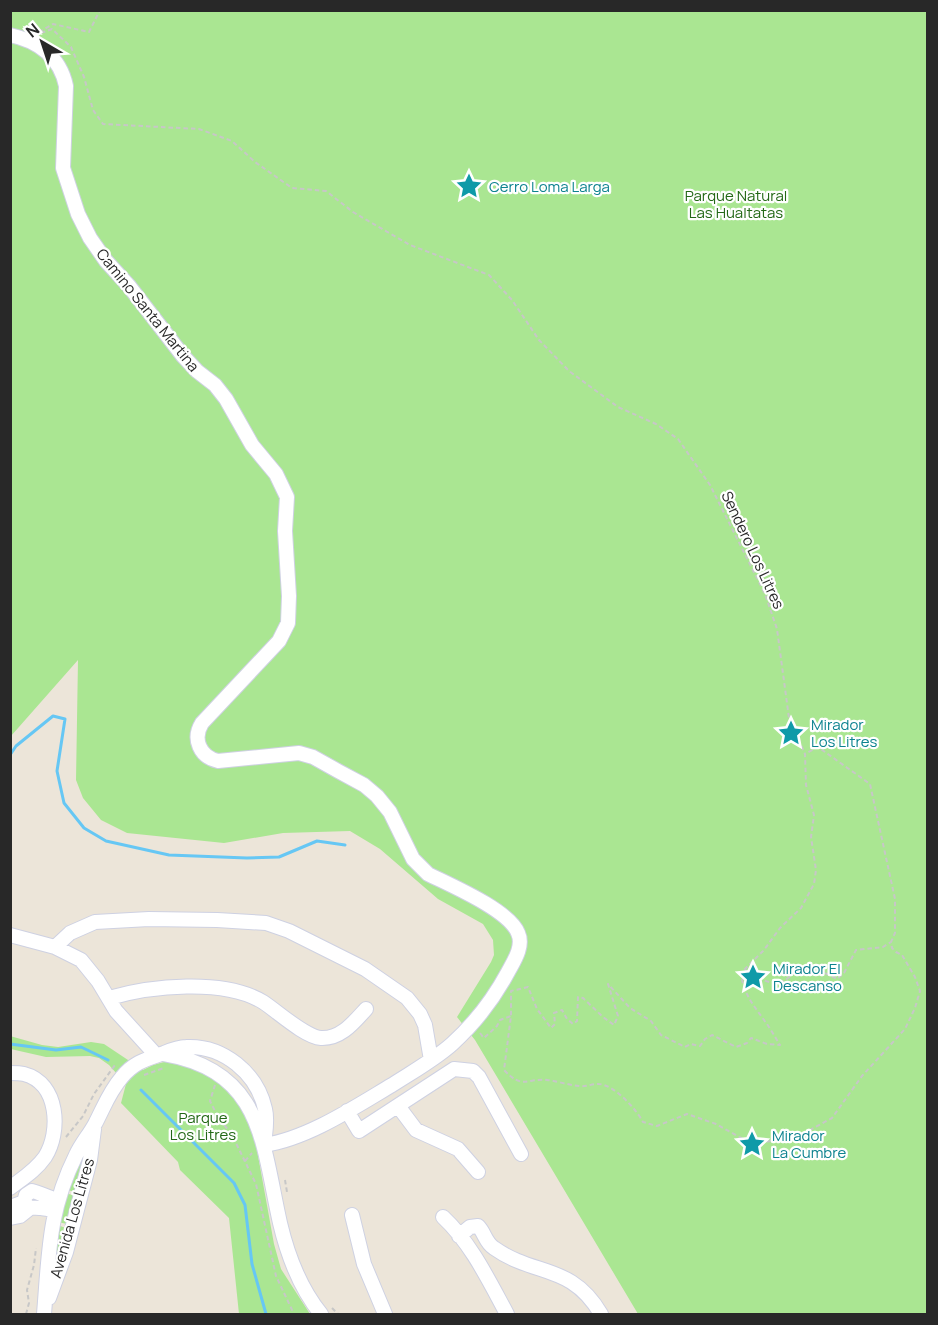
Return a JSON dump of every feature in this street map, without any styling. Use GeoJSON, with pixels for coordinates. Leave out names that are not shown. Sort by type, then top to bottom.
{"type":"FeatureCollection","features":[{"type":"Feature","properties":{"kind":"street","name":"Camino Santa Martina"},"geometry":{"type":"LineString","coordinates":[[10,34],[28,39],[45,50],[64,73],[66,94],[62,143],[63,168],[78,214],[90,238],[183,356],[215,385],[226,399],[252,445],[276,474],[287,497],[285,531],[289,596],[288,623],[279,641],[202,723],[198,733],[200,749],[208,757],[218,761],[299,753],[364,785],[390,812],[419,867],[428,874],[486,903],[518,932],[520,941],[517,955],[494,995],[472,1024],[451,1045],[324,1125],[275,1144],[258,1146]]}},
{"type":"Feature","properties":{"kind":"street"},"geometry":{"type":"LineString","coordinates":[[55,947],[70,933],[96,922],[195,920],[266,923],[290,931],[365,969],[407,998],[420,1014],[425,1025],[430,1060]]}},
{"type":"Feature","properties":{"kind":"street"},"geometry":{"type":"LineString","coordinates":[[10,935],[55,947],[81,960],[98,981],[116,1011],[161,1059],[185,1058],[204,1065],[229,1082],[249,1107],[258,1125],[258,1146],[287,1251],[299,1281],[321,1314]]}},
{"type":"Feature","properties":{"kind":"street"},"geometry":{"type":"LineString","coordinates":[[109,998],[162,987],[222,988],[261,1000],[308,1033],[320,1038],[334,1036],[346,1029],[366,1009]]}},
{"type":"Feature","properties":{"kind":"street","name":"Avenida Los Litres"},"geometry":{"type":"LineString","coordinates":[[44,1313],[47,1259],[56,1206],[76,1155],[95,1124],[109,1093],[123,1075],[137,1063],[161,1059]]}},
{"type":"Feature","properties":{"kind":"street"},"geometry":{"type":"LineString","coordinates":[[347,1112],[359,1131],[454,1069],[473,1071],[479,1077],[522,1154]]}},
{"type":"Feature","properties":{"kind":"street"},"geometry":{"type":"LineString","coordinates":[[10,1073],[25,1074],[39,1083],[50,1097],[54,1114],[51,1143],[45,1157],[34,1170],[10,1188]]}},
{"type":"Feature","properties":{"kind":"street"},"geometry":{"type":"LineString","coordinates":[[398,1106],[416,1130],[458,1149],[478,1172]]}},
{"type":"Feature","properties":{"kind":"street","name":"Avenida Los Litres"},"geometry":{"type":"LineString","coordinates":[[44,1313],[63,1263],[90,1160],[95,1124]]}},
{"type":"Feature","properties":{"kind":"street"},"geometry":{"type":"LineString","coordinates":[[76,1155],[83,1155],[90,1160]]}},
{"type":"Feature","properties":{"kind":"street"},"geometry":{"type":"LineString","coordinates":[[10,1218],[20,1216],[21,1205],[32,1191],[38,1192],[56,1206]]}},
{"type":"Feature","properties":{"kind":"street"},"geometry":{"type":"LineString","coordinates":[[352,1215],[364,1264],[385,1314]]}},
{"type":"Feature","properties":{"kind":"street"},"geometry":{"type":"LineString","coordinates":[[443,1217],[459,1236],[493,1287],[507,1314]]}},
{"type":"Feature","properties":{"kind":"street"},"geometry":{"type":"LineString","coordinates":[[459,1236],[470,1227],[478,1226],[487,1242],[502,1253],[552,1272],[575,1284],[601,1314]]}},
{"type":"Feature","properties":{"kind":"street"},"geometry":{"type":"LineString","coordinates":[[47,1259],[54,1264],[63,1263]]}},
{"type":"Feature","properties":{"kind":"path"},"geometry":{"type":"LineString","coordinates":[[28,39],[53,24],[89,32],[100,10]]}},
{"type":"Feature","properties":{"kind":"path","name":"Sendero Los Litres"},"geometry":{"type":"LineString","coordinates":[[28,39],[52,29],[71,47],[84,77],[93,110],[103,124],[199,129],[232,141],[255,162],[292,188],[326,191],[353,212],[410,245],[489,275],[512,300],[539,340],[569,371],[618,407],[657,424],[678,439],[710,485],[765,594],[777,629],[791,733],[798,738],[805,754]]}},
{"type":"Feature","properties":{"kind":"path"},"geometry":{"type":"LineString","coordinates":[[818,747],[870,784],[896,899],[892,948],[902,955],[920,991],[905,1029],[862,1076],[832,1118],[797,1137],[752,1144],[716,1124],[687,1114],[657,1126],[643,1122],[636,1108],[610,1088],[598,1084],[585,1087],[545,1080],[524,1083],[512,1078],[504,1070],[511,1017],[511,991],[528,987],[537,1009],[552,1028],[555,1024],[554,1013],[562,1010],[573,1024],[577,1021],[578,997],[583,998],[614,1024],[618,1016],[608,984],[630,1008],[651,1021],[661,1035],[685,1047],[692,1044],[700,1046],[712,1035],[736,1047],[747,1043],[751,1038],[767,1044],[780,1045],[764,1020],[753,1008],[741,973],[801,908],[814,884],[816,870],[811,837],[814,815],[806,785],[805,754],[818,747]]}},
{"type":"Feature","properties":{"kind":"path"},"geometry":{"type":"LineString","coordinates":[[882,947],[891,942]]}},
{"type":"Feature","properties":{"kind":"path"},"geometry":{"type":"LineString","coordinates":[[745,970],[774,984],[782,982],[799,968],[808,965],[837,979],[844,973],[856,950],[892,948]]}},
{"type":"Feature","properties":{"kind":"path"},"geometry":{"type":"LineString","coordinates":[[484,1038],[500,1020],[511,1017]]}},
{"type":"Feature","properties":{"kind":"path"},"geometry":{"type":"LineString","coordinates":[[138,1079],[161,1059]]}},
{"type":"Feature","properties":{"kind":"path"},"geometry":{"type":"LineString","coordinates":[[209,1079],[222,1090]]}},
{"type":"Feature","properties":{"kind":"path"},"geometry":{"type":"LineString","coordinates":[[216,1084],[210,1101],[256,1184],[276,1276],[294,1314]]}},
{"type":"Feature","properties":{"kind":"path"},"geometry":{"type":"LineString","coordinates":[[245,1161],[258,1146]]}},
{"type":"Feature","properties":{"kind":"path"},"geometry":{"type":"LineString","coordinates":[[284,1176],[288,1194]]}},
{"type":"Feature","properties":{"kind":"path"},"geometry":{"type":"LineString","coordinates":[[327,1301],[338,1314]]}},
{"type":"Feature","properties":{"kind":"green space","name":"Parque Natural Las Hualtatas"},"geometry":{"type":"Polygon","coordinates":[[[11,11],[927,11],[927,1314],[638,1314],[475,1040],[457,1017],[494,955],[493,940],[483,924],[438,899],[380,849],[350,831],[283,833],[224,843],[127,833],[101,820],[83,798],[76,780],[78,660],[11,736],[11,11]]]}},
{"type":"Feature","properties":{"kind":"green space","name":"Parque Los Litres"},"geometry":{"type":"Polygon","coordinates":[[[10,1036],[58,1047],[91,1042],[104,1044],[143,1070],[168,1061],[207,1072],[239,1103],[251,1128],[281,1269],[310,1314],[239,1314],[229,1218],[180,1170],[178,1162],[121,1103],[126,1084],[109,1065],[99,1058],[90,1056],[46,1057],[15,1050],[11,1049],[10,1036]]]}},
{"type":"Feature","properties":{"kind":"green space"},"geometry":{"type":"Polygon","coordinates":[[[79,1162],[83,1162],[76,1192],[67,1190],[79,1162]]]}},
{"type":"Feature","properties":{"kind":"green space"},"geometry":{"type":"Polygon","coordinates":[[[66,1193],[75,1196],[67,1224],[58,1222],[66,1193]]]}},
{"type":"Feature","properties":{"kind":"green space"},"geometry":{"type":"Polygon","coordinates":[[[57,1225],[66,1228],[56,1260],[54,1260],[57,1225]]]}},
{"type":"Feature","properties":{"kind":"waterway"},"geometry":{"type":"LineString","coordinates":[[10,755],[16,746],[53,716],[65,719],[57,771],[64,803],[84,828],[106,841],[169,855],[247,858],[279,857],[317,841],[345,845]]}},
{"type":"Feature","properties":{"kind":"waterway"},"geometry":{"type":"LineString","coordinates":[[10,1044],[56,1050],[81,1047],[108,1060]]}},
{"type":"Feature","properties":{"kind":"waterway"},"geometry":{"type":"LineString","coordinates":[[141,1090],[234,1183],[245,1205],[252,1264],[266,1314]]}},
{"type":"Feature","properties":{"kind":"place","name":"Cerro Loma Larga"},"geometry":{"type":"Point","coordinates":[469,186]}},
{"type":"Feature","properties":{"kind":"place","name":"Mirador Los Litres"},"geometry":{"type":"Point","coordinates":[791,733]}},
{"type":"Feature","properties":{"kind":"place","name":"Mirador El Descanso"},"geometry":{"type":"Point","coordinates":[753,977]}},
{"type":"Feature","properties":{"kind":"place","name":"Mirador La Cumbre"},"geometry":{"type":"Point","coordinates":[752,1144]}}]}
